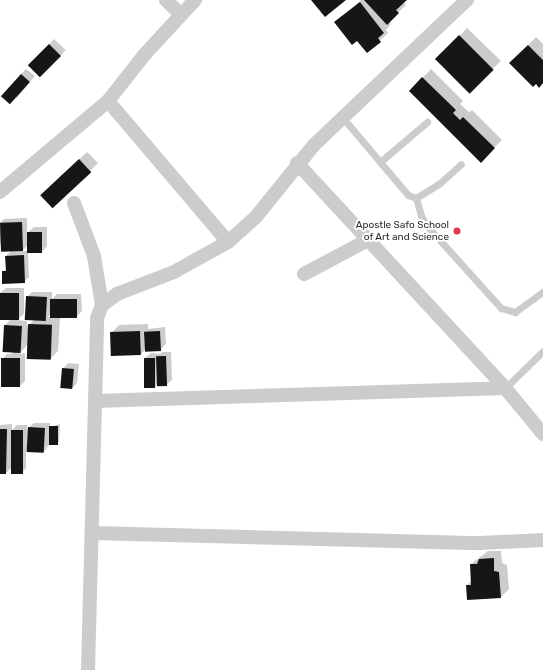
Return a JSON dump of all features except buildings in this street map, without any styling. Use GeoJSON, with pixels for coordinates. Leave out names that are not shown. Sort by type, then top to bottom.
{"type":"FeatureCollection","features":[{"type":"Feature","properties":{"kind":"street"},"geometry":{"type":"LineString","coordinates":[[166,0],[180,14]]}},
{"type":"Feature","properties":{"kind":"street"},"geometry":{"type":"LineString","coordinates":[[0,192],[108,101],[121,81],[180,14],[195,0]]}},
{"type":"Feature","properties":{"kind":"street"},"geometry":{"type":"LineString","coordinates":[[102,305],[117,294],[174,272],[228,242],[255,218],[297,163],[467,0]]}},
{"type":"Feature","properties":{"kind":"street"},"geometry":{"type":"LineString","coordinates":[[108,101],[228,242]]}},
{"type":"Feature","properties":{"kind":"street"},"geometry":{"type":"LineString","coordinates":[[297,163],[505,388],[542,432]]}},
{"type":"Feature","properties":{"kind":"street"},"geometry":{"type":"LineString","coordinates":[[74,203],[94,256],[102,305],[97,318],[88,670]]}},
{"type":"Feature","properties":{"kind":"street"},"geometry":{"type":"LineString","coordinates":[[304,274],[368,240]]}},
{"type":"Feature","properties":{"kind":"street"},"geometry":{"type":"LineString","coordinates":[[95,401],[505,388]]}},
{"type":"Feature","properties":{"kind":"street"},"geometry":{"type":"LineString","coordinates":[[92,533],[472,543],[543,540]]}},
{"type":"Feature","properties":{"kind":"lane"},"geometry":{"type":"LineString","coordinates":[[343,118],[408,195],[416,198]]}},
{"type":"Feature","properties":{"kind":"lane"},"geometry":{"type":"LineString","coordinates":[[380,162],[427,122]]}},
{"type":"Feature","properties":{"kind":"lane"},"geometry":{"type":"LineString","coordinates":[[416,198],[440,184],[461,164]]}},
{"type":"Feature","properties":{"kind":"lane"},"geometry":{"type":"LineString","coordinates":[[416,198],[421,216],[428,227],[501,308],[515,312],[543,292]]}},
{"type":"Feature","properties":{"kind":"lane"},"geometry":{"type":"LineString","coordinates":[[505,388],[543,351]]}},
{"type":"Feature","properties":{"kind":"place","name":"Apostle Safo School of Art and Science"},"geometry":{"type":"Point","coordinates":[457,231]}}]}
